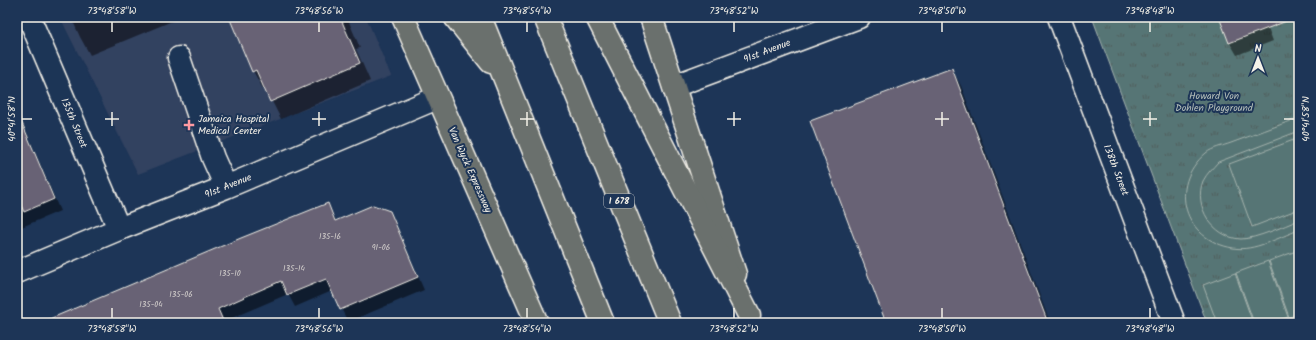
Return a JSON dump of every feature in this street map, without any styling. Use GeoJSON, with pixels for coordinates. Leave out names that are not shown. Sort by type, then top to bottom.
{"type":"FeatureCollection","features":[{"type":"Feature","properties":{"kind":"main road","name":"Van Wyck Expressway"},"geometry":{"type":"LineString","coordinates":[[403,17],[537,323]]}},
{"type":"Feature","properties":{"kind":"main road"},"geometry":{"type":"LineString","coordinates":[[455,17],[505,79]]}},
{"type":"Feature","properties":{"kind":"main road"},"geometry":{"type":"LineString","coordinates":[[480,17],[604,323]]}},
{"type":"Feature","properties":{"kind":"main road","name":"I 678"},"geometry":{"type":"LineString","coordinates":[[545,17],[670,323]]}},
{"type":"Feature","properties":{"kind":"main road"},"geometry":{"type":"LineString","coordinates":[[597,17],[750,319]]}},
{"type":"Feature","properties":{"kind":"main road"},"geometry":{"type":"LineString","coordinates":[[651,17],[750,319]]}},
{"type":"Feature","properties":{"kind":"street","name":"135th Street"},"geometry":{"type":"LineString","coordinates":[[28,17],[119,229]]}},
{"type":"Feature","properties":{"kind":"street","name":"91st Avenue"},"geometry":{"type":"LineString","coordinates":[[674,86],[810,25],[859,17]]}},
{"type":"Feature","properties":{"kind":"street","name":"138th Street"},"geometry":{"type":"LineString","coordinates":[[1059,17],[1174,323]]}},
{"type":"Feature","properties":{"kind":"street"},"geometry":{"type":"LineString","coordinates":[[179,58],[213,158],[226,187]]}},
{"type":"Feature","properties":{"kind":"street","name":"91st Avenue"},"geometry":{"type":"LineString","coordinates":[[17,272],[119,229],[226,187],[438,98]]}},
{"type":"Feature","properties":{"kind":"shaded area","name":"Jamaica Hospital Medical Center"},"geometry":{"type":"Polygon","coordinates":[[[60,17],[366,17],[391,76],[138,174],[60,17]]]}},
{"type":"Feature","properties":{"kind":"green space","name":"Howard Von Dohlen Playground"},"geometry":{"type":"Polygon","coordinates":[[[1092,17],[1299,17],[1299,323],[1207,323],[1092,17]]]}},
{"type":"Feature","properties":{"kind":"green space"},"geometry":{"type":"Polygon","coordinates":[[[1299,118],[1299,131],[1218,162],[1203,181],[1201,200],[1203,210],[1214,227],[1231,237],[1241,239],[1254,237],[1299,220],[1299,230],[1258,246],[1241,249],[1216,243],[1203,234],[1193,223],[1186,210],[1184,195],[1187,181],[1194,166],[1206,153],[1211,150],[1299,118]]]}},
{"type":"Feature","properties":{"kind":"green space"},"geometry":{"type":"Polygon","coordinates":[[[1299,138],[1299,209],[1252,227],[1229,164],[1299,138]]]}},
{"type":"Feature","properties":{"kind":"green space"},"geometry":{"type":"Polygon","coordinates":[[[1299,250],[1299,313],[1289,317],[1269,261],[1299,250]]]}},
{"type":"Feature","properties":{"kind":"green space"},"geometry":{"type":"Polygon","coordinates":[[[1268,261],[1288,317],[1272,323],[1254,323],[1236,273],[1268,261]]]}},
{"type":"Feature","properties":{"kind":"green space"},"geometry":{"type":"Polygon","coordinates":[[[1235,273],[1253,323],[1217,323],[1203,285],[1235,273]]]}},
{"type":"Feature","properties":{"kind":"building"},"geometry":{"type":"Polygon","coordinates":[[[229,17],[340,17],[360,63],[270,102],[256,70],[252,72],[229,17]]]}},
{"type":"Feature","properties":{"kind":"building"},"geometry":{"type":"Polygon","coordinates":[[[1219,17],[1292,17],[1292,19],[1229,43],[1219,17]]]}},
{"type":"Feature","properties":{"kind":"building"},"geometry":{"type":"Polygon","coordinates":[[[952,68],[1048,323],[886,323],[810,121],[952,68]]]}},
{"type":"Feature","properties":{"kind":"building"},"geometry":{"type":"Polygon","coordinates":[[[17,111],[54,199],[24,212],[17,196],[17,111]]]}},
{"type":"Feature","properties":{"kind":"building"},"geometry":{"type":"Polygon","coordinates":[[[328,203],[335,221],[373,205],[390,211],[418,277],[340,310],[326,279],[287,295],[281,281],[218,309],[224,323],[40,323],[241,238],[328,203]]]}},
{"type":"Feature","properties":{"kind":"place","name":"Jamaica Hospital Medical Center"},"geometry":{"type":"Point","coordinates":[189,125]}}]}
